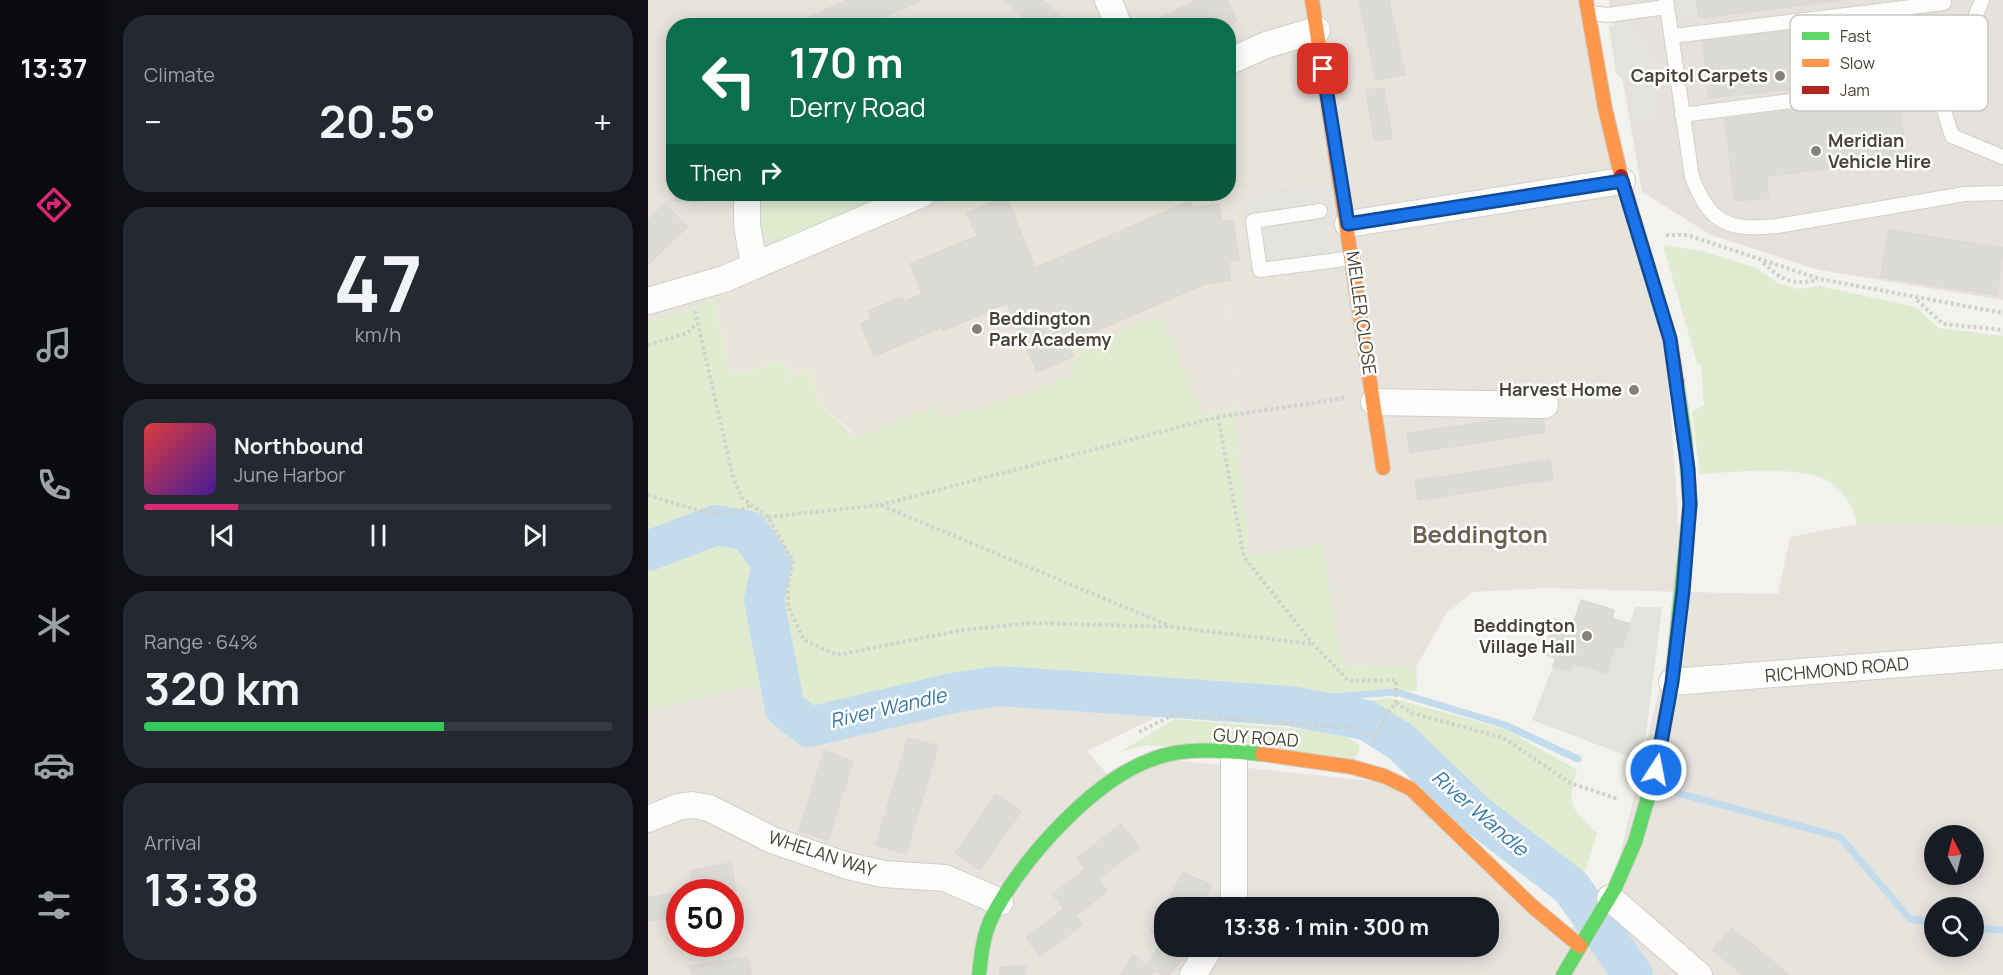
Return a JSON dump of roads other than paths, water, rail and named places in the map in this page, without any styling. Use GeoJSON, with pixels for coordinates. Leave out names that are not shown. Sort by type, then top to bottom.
{"type":"FeatureCollection","features":[{"type":"Feature","properties":{"kind":"street"},"geometry":{"type":"LineString","coordinates":[[1108,0],[1116,18]]}},
{"type":"Feature","properties":{"kind":"street","name":"MELLER CLOSE"},"geometry":{"type":"LineString","coordinates":[[1312,0],[1348,224],[1383,468]]}},
{"type":"Feature","properties":{"kind":"street"},"geometry":{"type":"LineString","coordinates":[[1563,975],[1610,898],[1635,842],[1656,770],[1672,682],[1689,531],[1687,459],[1670,339],[1622,181],[1605,108],[1587,7]]}},
{"type":"Feature","properties":{"kind":"street"},"geometry":{"type":"LineString","coordinates":[[1236,58],[1266,45],[1317,30]]}},
{"type":"Feature","properties":{"kind":"street"},"geometry":{"type":"LineString","coordinates":[[1348,224],[1622,181]]}},
{"type":"Feature","properties":{"kind":"street"},"geometry":{"type":"LineString","coordinates":[[747,201],[747,225],[754,265]]}},
{"type":"Feature","properties":{"kind":"street"},"geometry":{"type":"LineString","coordinates":[[648,301],[689,291],[905,201]]}},
{"type":"Feature","properties":{"kind":"street"},"geometry":{"type":"LineString","coordinates":[[1373,398],[1545,405]]}},
{"type":"Feature","properties":{"kind":"street","name":"RICHMOND ROAD"},"geometry":{"type":"LineString","coordinates":[[1672,682],[2003,656]]}},
{"type":"Feature","properties":{"kind":"street","name":"GUY ROAD"},"geometry":{"type":"LineString","coordinates":[[979,975],[986,934],[1000,902],[1051,837],[1121,773],[1152,758],[1197,752],[1234,753],[1335,764],[1411,789],[1564,934],[1580,946]]}},
{"type":"Feature","properties":{"kind":"street"},"geometry":{"type":"LineString","coordinates":[[1234,753],[1234,897]]}},
{"type":"Feature","properties":{"kind":"street","name":"WHELAN WAY"},"geometry":{"type":"LineString","coordinates":[[648,819],[678,807],[692,805],[709,808],[772,840],[848,866],[883,873],[945,878],[1000,902]]}},
{"type":"Feature","properties":{"kind":"street"},"geometry":{"type":"LineString","coordinates":[[1610,898],[1699,975]]}},
{"type":"Feature","properties":{"kind":"street"},"geometry":{"type":"LineString","coordinates":[[1193,975],[1204,957]]}},
{"type":"Feature","properties":{"kind":"lane"},"geometry":{"type":"LineString","coordinates":[[1976,15],[1982,0]]}},
{"type":"Feature","properties":{"kind":"lane"},"geometry":{"type":"LineString","coordinates":[[1845,15],[1944,3]]}},
{"type":"Feature","properties":{"kind":"lane"},"geometry":{"type":"LineString","coordinates":[[1587,7],[1608,15],[1666,4],[1673,36],[1692,177],[1700,198],[1709,212],[1724,223],[1746,229],[1777,226],[1965,194],[2003,193]]}},
{"type":"Feature","properties":{"kind":"lane"},"geometry":{"type":"LineString","coordinates":[[1673,36],[1790,22]]}},
{"type":"Feature","properties":{"kind":"lane"},"geometry":{"type":"LineString","coordinates":[[1682,115],[1790,101]]}},
{"type":"Feature","properties":{"kind":"lane"},"geometry":{"type":"LineString","coordinates":[[1944,111],[1952,136],[2003,157]]}},
{"type":"Feature","properties":{"kind":"lane"},"geometry":{"type":"LineString","coordinates":[[1320,211],[1253,221],[1260,270],[1353,258]]}},
{"type":"Feature","properties":{"kind":"waterway","name":"River Wandle"},"geometry":{"type":"LineString","coordinates":[[648,551],[716,525],[749,531],[772,564],[764,600],[785,708],[809,727],[953,693],[999,686],[1290,706],[1366,720],[1401,742],[1476,814],[1571,887],[1633,975]]}},
{"type":"Feature","properties":{"kind":"waterway","name":"River Wandle"},"geometry":{"type":"LineString","coordinates":[[1290,706],[1333,697],[1396,692],[1505,725],[1578,759]]}},
{"type":"Feature","properties":{"kind":"waterway","name":"River Wandle"},"geometry":{"type":"LineString","coordinates":[[1663,789],[1840,837],[1910,919],[1924,921]]}},
{"type":"Feature","properties":{"kind":"waterway","name":"River Wandle"},"geometry":{"type":"LineString","coordinates":[[1984,929],[2003,930]]}},
{"type":"Feature","properties":{"kind":"place","name":"Capitol Carpets"},"geometry":{"type":"Point","coordinates":[1780,76]}},
{"type":"Feature","properties":{"kind":"place","name":"Meridian Vehicle Hire"},"geometry":{"type":"Point","coordinates":[1816,151]}},
{"type":"Feature","properties":{"kind":"place","name":"Beddington Park Academy"},"geometry":{"type":"Point","coordinates":[977,329]}},
{"type":"Feature","properties":{"kind":"place","name":"Harvest Home"},"geometry":{"type":"Point","coordinates":[1634,390]}},
{"type":"Feature","properties":{"kind":"place","name":"Beddington Village Hall"},"geometry":{"type":"Point","coordinates":[1587,636]}},
{"type":"Feature","properties":{"kind":"district","name":"Beddington"},"geometry":{"type":"Point","coordinates":[1480,535]}}]}
